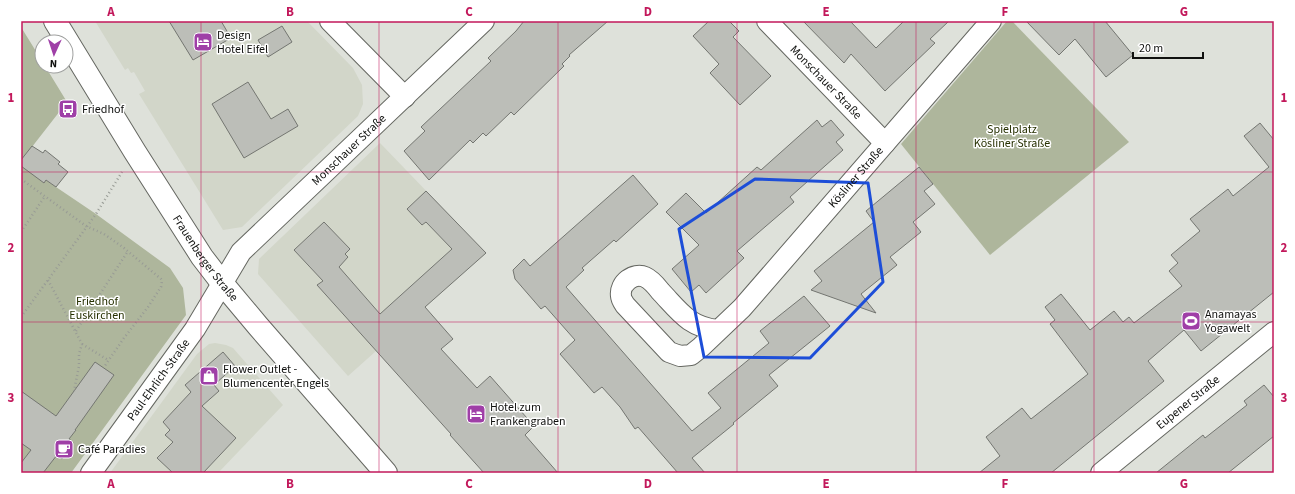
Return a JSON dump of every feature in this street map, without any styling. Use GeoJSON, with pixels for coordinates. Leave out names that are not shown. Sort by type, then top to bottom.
{"type":"FeatureCollection","features":[{"type":"Feature","properties":{"kind":"main road","name":"Frauenberger Straße"},"geometry":{"type":"LineString","coordinates":[[55,21],[135,152],[198,250],[222,283],[386,473]]}},
{"type":"Feature","properties":{"kind":"street"},"geometry":{"type":"LineString","coordinates":[[330,21],[405,97]]}},
{"type":"Feature","properties":{"kind":"street","name":"Monschauer Straße"},"geometry":{"type":"LineString","coordinates":[[222,283],[241,252],[484,21]]}},
{"type":"Feature","properties":{"kind":"street","name":"Monschauer Straße"},"geometry":{"type":"LineString","coordinates":[[767,21],[885,143]]}},
{"type":"Feature","properties":{"kind":"street","name":"Kösliner Straße"},"geometry":{"type":"LineString","coordinates":[[718,330],[707,329],[686,318],[655,285],[646,278],[639,276],[631,277],[625,282],[621,289],[621,296],[624,305],[669,352],[680,356],[691,355],[742,308],[991,21]]}},
{"type":"Feature","properties":{"kind":"street","name":"Paul-Ehrlich-Straße"},"geometry":{"type":"LineString","coordinates":[[91,473],[195,329],[222,283]]}},
{"type":"Feature","properties":{"kind":"street","name":"Eupener Straße"},"geometry":{"type":"LineString","coordinates":[[1101,473],[1274,332]]}},
{"type":"Feature","properties":{"kind":"path"},"geometry":{"type":"LineString","coordinates":[[21,317],[96,214],[135,152]]}},
{"type":"Feature","properties":{"kind":"path"},"geometry":{"type":"LineString","coordinates":[[21,179],[86,226],[104,234],[128,251],[161,279],[161,287],[148,307],[108,360],[104,368]]}},
{"type":"Feature","properties":{"kind":"path"},"geometry":{"type":"LineString","coordinates":[[21,232],[45,196]]}},
{"type":"Feature","properties":{"kind":"path"},"geometry":{"type":"LineString","coordinates":[[76,331],[128,251]]}},
{"type":"Feature","properties":{"kind":"path"},"geometry":{"type":"LineString","coordinates":[[48,280],[82,344],[108,360]]}},
{"type":"Feature","properties":{"kind":"path"},"geometry":{"type":"LineString","coordinates":[[74,391],[79,366],[79,354],[82,344]]}},
{"type":"Feature","properties":{"kind":"highlighted area"},"geometry":{"type":"Polygon","coordinates":[[[755,179],[868,183],[883,282],[810,358],[704,357],[679,229],[755,179]]]}},
{"type":"Feature","properties":{"kind":"shaded area"},"geometry":{"type":"Polygon","coordinates":[[[95,21],[307,21],[353,68],[362,85],[363,104],[358,116],[242,227],[223,230],[139,94],[145,91],[134,72],[131,73],[128,68],[125,70],[95,21]]]}},
{"type":"Feature","properties":{"kind":"shaded area"},"geometry":{"type":"Polygon","coordinates":[[[380,143],[486,253],[348,376],[258,274],[259,259],[380,143]]]}},
{"type":"Feature","properties":{"kind":"shaded area"},"geometry":{"type":"Polygon","coordinates":[[[215,343],[233,348],[283,405],[218,473],[110,473],[197,354],[209,344],[215,343]]]}},
{"type":"Feature","properties":{"kind":"green space","name":"Spielplatz Kösliner Straße"},"geometry":{"type":"Polygon","coordinates":[[[1007,21],[1012,21],[1129,142],[990,255],[901,144],[1007,21]]]}},
{"type":"Feature","properties":{"kind":"green space"},"geometry":{"type":"Polygon","coordinates":[[[21,27],[34,48],[34,74],[50,74],[67,102],[21,161],[21,27]]]}},
{"type":"Feature","properties":{"kind":"green space","name":"Friedhof Euskirchen"},"geometry":{"type":"Polygon","coordinates":[[[21,161],[170,268],[183,288],[186,315],[71,473],[21,473],[21,161]]]}},
{"type":"Feature","properties":{"kind":"building","name":"Design Hotel Eifel"},"geometry":{"type":"Polygon","coordinates":[[[169,21],[221,21],[231,38],[193,60],[169,21]]]}},
{"type":"Feature","properties":{"kind":"building"},"geometry":{"type":"Polygon","coordinates":[[[524,21],[608,21],[569,55],[570,56],[562,64],[564,66],[514,115],[511,112],[486,136],[483,133],[473,143],[470,140],[429,180],[404,151],[425,131],[421,127],[491,61],[488,58],[516,31],[524,21]]]}},
{"type":"Feature","properties":{"kind":"building"},"geometry":{"type":"Polygon","coordinates":[[[709,21],[729,21],[739,31],[733,37],[771,76],[740,105],[710,73],[719,64],[693,36],[709,21]]]}},
{"type":"Feature","properties":{"kind":"building"},"geometry":{"type":"Polygon","coordinates":[[[803,21],[850,21],[876,48],[904,21],[949,21],[930,39],[935,43],[885,91],[851,54],[844,63],[803,21]]]}},
{"type":"Feature","properties":{"kind":"building"},"geometry":{"type":"Polygon","coordinates":[[[1026,21],[1105,21],[1133,55],[1106,77],[1075,39],[1059,55],[1026,21]]]}},
{"type":"Feature","properties":{"kind":"building"},"geometry":{"type":"Polygon","coordinates":[[[282,26],[292,42],[268,57],[258,40],[282,26]]]}},
{"type":"Feature","properties":{"kind":"building"},"geometry":{"type":"Polygon","coordinates":[[[248,82],[271,119],[288,109],[298,126],[244,158],[212,104],[248,82]]]}},
{"type":"Feature","properties":{"kind":"building"},"geometry":{"type":"Polygon","coordinates":[[[817,120],[822,127],[831,120],[844,135],[836,142],[843,150],[790,197],[794,202],[737,251],[744,258],[706,293],[699,285],[691,292],[672,269],[699,245],[666,212],[686,193],[706,213],[757,167],[761,170],[817,120]]]}},
{"type":"Feature","properties":{"kind":"building"},"geometry":{"type":"Polygon","coordinates":[[[1260,123],[1274,140],[1274,292],[1201,351],[1184,330],[1148,361],[1164,381],[1051,473],[979,473],[1000,456],[986,437],[1022,408],[1031,419],[1088,374],[1050,324],[1055,320],[1045,307],[1061,294],[1090,330],[1114,311],[1123,322],[1129,317],[1134,323],[1182,286],[1169,271],[1178,263],[1171,255],[1200,231],[1190,219],[1228,189],[1233,196],[1269,167],[1244,136],[1260,123]]]}},
{"type":"Feature","properties":{"kind":"building"},"geometry":{"type":"Polygon","coordinates":[[[32,146],[43,153],[45,150],[60,162],[58,164],[68,172],[56,187],[46,180],[44,183],[21,166],[21,160],[32,146]]]}},
{"type":"Feature","properties":{"kind":"building"},"geometry":{"type":"Polygon","coordinates":[[[919,167],[933,184],[924,191],[935,204],[913,222],[921,232],[890,257],[897,265],[861,294],[876,313],[811,290],[822,281],[814,271],[874,222],[866,211],[919,167]]]}},
{"type":"Feature","properties":{"kind":"building"},"geometry":{"type":"Polygon","coordinates":[[[633,175],[658,204],[616,242],[614,240],[582,268],[584,270],[566,287],[692,431],[721,408],[708,393],[769,343],[760,331],[804,296],[830,326],[769,375],[778,386],[692,458],[705,473],[678,473],[638,427],[635,429],[620,407],[602,387],[594,393],[560,354],[575,340],[545,306],[541,309],[515,279],[513,270],[524,259],[530,266],[633,175]]]}},
{"type":"Feature","properties":{"kind":"building"},"geometry":{"type":"Polygon","coordinates":[[[426,191],[486,253],[425,307],[453,339],[441,349],[477,388],[490,376],[534,426],[525,435],[558,473],[484,473],[450,435],[451,434],[317,285],[323,281],[294,250],[324,222],[350,249],[345,254],[348,257],[339,267],[380,314],[452,249],[426,222],[422,225],[407,209],[426,191]]]}},
{"type":"Feature","properties":{"kind":"building"},"geometry":{"type":"Polygon","coordinates":[[[223,352],[235,366],[214,385],[219,391],[202,406],[236,438],[203,473],[173,473],[157,458],[173,442],[165,435],[170,430],[163,422],[191,392],[185,385],[223,352]]]}},
{"type":"Feature","properties":{"kind":"building"},"geometry":{"type":"Polygon","coordinates":[[[95,362],[114,375],[69,439],[73,442],[62,459],[57,455],[43,473],[21,473],[21,463],[31,450],[21,443],[21,391],[56,416],[95,362]]]}},
{"type":"Feature","properties":{"kind":"building"},"geometry":{"type":"Polygon","coordinates":[[[1264,385],[1274,397],[1274,436],[1228,473],[1156,473],[1203,435],[1205,438],[1247,405],[1244,401],[1264,385]]]}},
{"type":"Feature","properties":{"kind":"place","name":"Design Hotel Eifel"},"geometry":{"type":"Point","coordinates":[203,42]}},
{"type":"Feature","properties":{"kind":"place","name":"Friedhof"},"geometry":{"type":"Point","coordinates":[68,109]}},
{"type":"Feature","properties":{"kind":"place","name":"Anamayas Yogawelt"},"geometry":{"type":"Point","coordinates":[1191,321]}},
{"type":"Feature","properties":{"kind":"place","name":"Flower Outlet - Blumencenter Engels"},"geometry":{"type":"Point","coordinates":[209,376]}},
{"type":"Feature","properties":{"kind":"place","name":"Hotel zum Frankengraben"},"geometry":{"type":"Point","coordinates":[476,414]}},
{"type":"Feature","properties":{"kind":"place","name":"Café Paradies"},"geometry":{"type":"Point","coordinates":[64,449]}}]}
